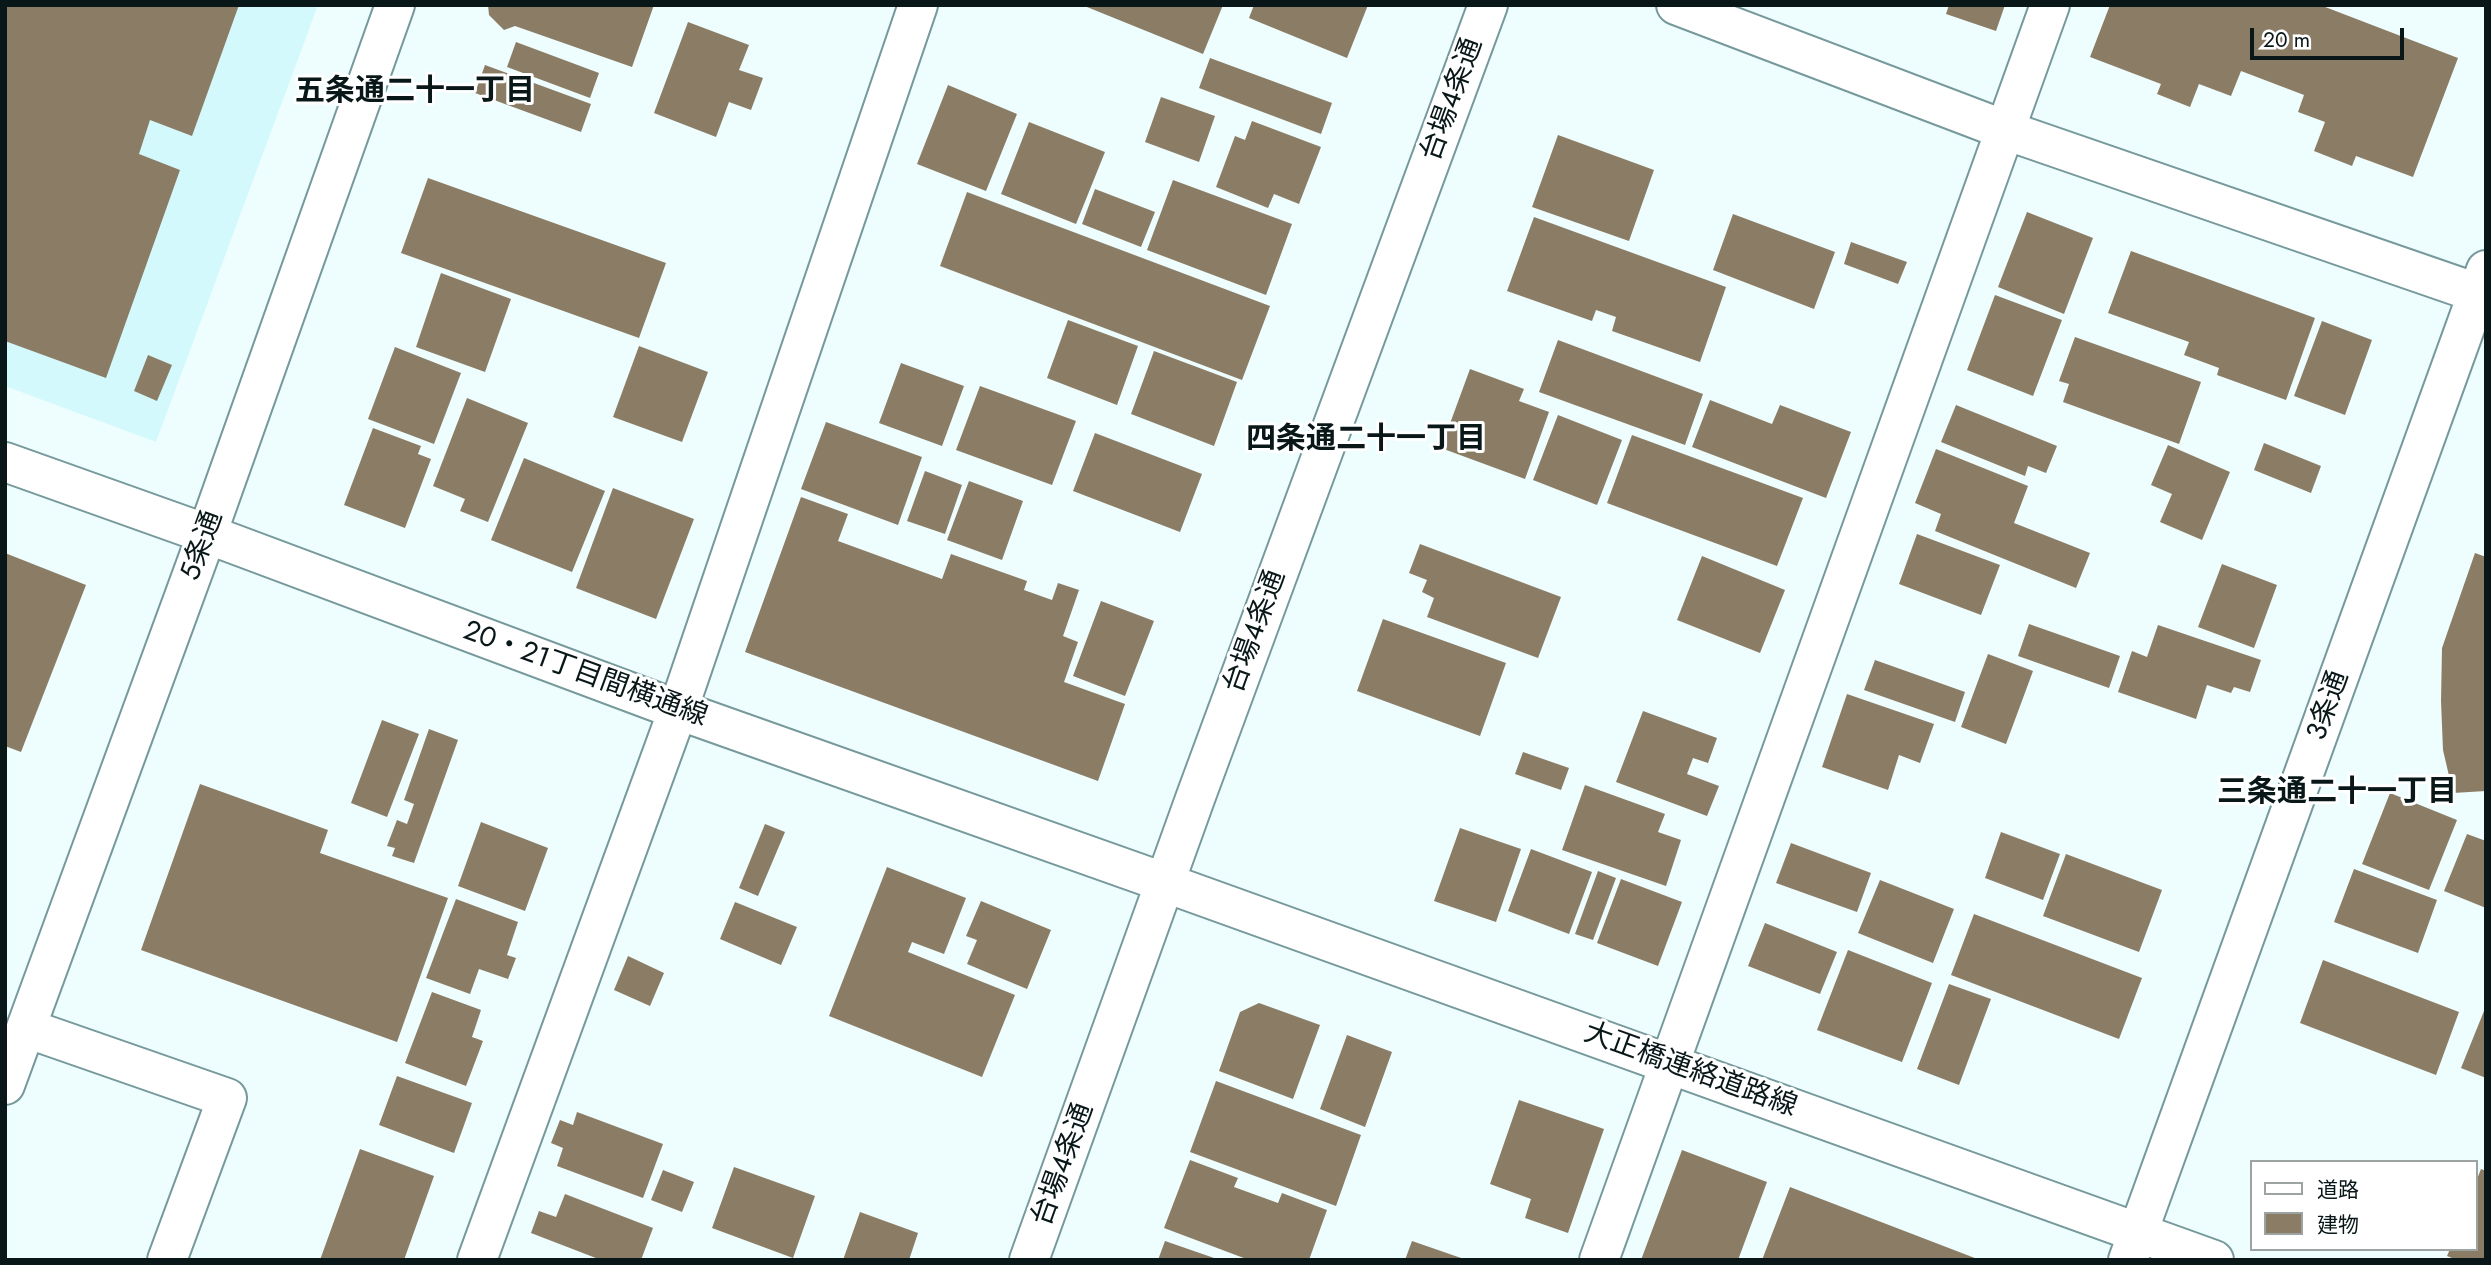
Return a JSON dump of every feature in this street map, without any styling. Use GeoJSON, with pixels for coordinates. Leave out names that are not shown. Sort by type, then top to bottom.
{"type":"FeatureCollection","features":[{"type":"Feature","properties":{"kind":"street","name":"5条通"},"geometry":{"type":"LineString","coordinates":[[5,1085],[207,534],[395,5]]}},
{"type":"Feature","properties":{"kind":"street"},"geometry":{"type":"LineString","coordinates":[[477,1260],[678,710],[918,5]]}},
{"type":"Feature","properties":{"kind":"street","name":"台場4条通"},"geometry":{"type":"LineString","coordinates":[[1030,1260],[1196,796],[1488,5]]}},
{"type":"Feature","properties":{"kind":"street"},"geometry":{"type":"LineString","coordinates":[[1676,5],[2005,130],[2483,287]]}},
{"type":"Feature","properties":{"kind":"street"},"geometry":{"type":"LineString","coordinates":[[1599,1260],[2050,5]]}},
{"type":"Feature","properties":{"kind":"street","name":"3条通"},"geometry":{"type":"LineString","coordinates":[[2134,1246],[2483,287]]}},
{"type":"Feature","properties":{"kind":"street","name":"20・21丁目間横通線"},"geometry":{"type":"LineString","coordinates":[[5,462],[207,534],[678,710],[1166,883]]}},
{"type":"Feature","properties":{"kind":"street","name":"大正橋連絡道路線"},"geometry":{"type":"LineString","coordinates":[[1166,883],[1668,1063],[2134,1246],[2214,1260]]}},
{"type":"Feature","properties":{"kind":"street"},"geometry":{"type":"LineString","coordinates":[[26,1028],[227,1098],[167,1260]]}},
{"type":"Feature","properties":{"kind":"shaded area"},"geometry":{"type":"Polygon","coordinates":[[[5,5],[318,5],[156,442],[5,386],[5,5]]]}},
{"type":"Feature","properties":{"kind":"building"},"geometry":{"type":"Polygon","coordinates":[[[5,5],[239,5],[192,136],[150,120],[139,154],[180,170],[106,378],[5,341],[5,5]]]}},
{"type":"Feature","properties":{"kind":"building"},"geometry":{"type":"Polygon","coordinates":[[[488,5],[654,5],[632,67],[515,26],[504,30],[489,15],[488,5]]]}},
{"type":"Feature","properties":{"kind":"building"},"geometry":{"type":"Polygon","coordinates":[[[1082,5],[1223,5],[1203,54],[1082,5]]]}},
{"type":"Feature","properties":{"kind":"building"},"geometry":{"type":"Polygon","coordinates":[[[1254,5],[1368,5],[1347,58],[1249,18],[1254,5]]]}},
{"type":"Feature","properties":{"kind":"building"},"geometry":{"type":"Polygon","coordinates":[[[1949,5],[2005,5],[1996,31],[1946,14],[1949,5]]]}},
{"type":"Feature","properties":{"kind":"building"},"geometry":{"type":"Polygon","coordinates":[[[2110,5],[2320,5],[2458,58],[2413,177],[2356,156],[2352,166],[2314,151],[2325,122],[2298,112],[2304,95],[2241,71],[2231,96],[2199,84],[2190,107],[2157,94],[2161,84],[2090,57],[2110,5]]]}},
{"type":"Feature","properties":{"kind":"building"},"geometry":{"type":"Polygon","coordinates":[[[688,22],[749,45],[739,70],[763,78],[751,110],[729,102],[716,137],[654,113],[688,22]]]}},
{"type":"Feature","properties":{"kind":"building"},"geometry":{"type":"Polygon","coordinates":[[[516,42],[599,73],[590,98],[507,67],[516,42]]]}},
{"type":"Feature","properties":{"kind":"building"},"geometry":{"type":"Polygon","coordinates":[[[1210,58],[1332,103],[1321,134],[1199,88],[1210,58]]]}},
{"type":"Feature","properties":{"kind":"building"},"geometry":{"type":"Polygon","coordinates":[[[485,65],[591,104],[581,132],[475,93],[485,65]]]}},
{"type":"Feature","properties":{"kind":"building"},"geometry":{"type":"Polygon","coordinates":[[[948,85],[1017,114],[986,191],[917,164],[948,85]]]}},
{"type":"Feature","properties":{"kind":"building"},"geometry":{"type":"Polygon","coordinates":[[[1161,97],[1215,116],[1199,162],[1145,142],[1161,97]]]}},
{"type":"Feature","properties":{"kind":"building"},"geometry":{"type":"Polygon","coordinates":[[[1252,121],[1321,147],[1299,204],[1274,194],[1268,208],[1216,187],[1235,136],[1245,140],[1252,121]]]}},
{"type":"Feature","properties":{"kind":"building"},"geometry":{"type":"Polygon","coordinates":[[[1029,122],[1105,152],[1076,224],[1001,194],[1029,122]]]}},
{"type":"Feature","properties":{"kind":"building"},"geometry":{"type":"Polygon","coordinates":[[[1558,135],[1654,170],[1629,241],[1532,207],[1558,135]]]}},
{"type":"Feature","properties":{"kind":"building"},"geometry":{"type":"Polygon","coordinates":[[[428,178],[666,263],[639,338],[401,253],[428,178]]]}},
{"type":"Feature","properties":{"kind":"building"},"geometry":{"type":"Polygon","coordinates":[[[1173,180],[1292,224],[1266,295],[1147,250],[1173,180]]]}},
{"type":"Feature","properties":{"kind":"building"},"geometry":{"type":"Polygon","coordinates":[[[1095,189],[1155,212],[1141,247],[1082,224],[1095,189]]]}},
{"type":"Feature","properties":{"kind":"building"},"geometry":{"type":"Polygon","coordinates":[[[967,192],[1270,306],[1242,380],[940,266],[967,192]]]}},
{"type":"Feature","properties":{"kind":"building"},"geometry":{"type":"Polygon","coordinates":[[[2027,212],[2093,238],[2064,314],[1998,287],[2027,212]]]}},
{"type":"Feature","properties":{"kind":"building"},"geometry":{"type":"Polygon","coordinates":[[[1733,214],[1835,252],[1814,309],[1713,270],[1733,214]]]}},
{"type":"Feature","properties":{"kind":"building"},"geometry":{"type":"Polygon","coordinates":[[[1534,217],[1726,287],[1700,362],[1612,331],[1616,317],[1596,310],[1592,321],[1507,291],[1534,217]]]}},
{"type":"Feature","properties":{"kind":"building"},"geometry":{"type":"Polygon","coordinates":[[[1851,242],[1907,262],[1898,284],[1844,264],[1851,242]]]}},
{"type":"Feature","properties":{"kind":"building"},"geometry":{"type":"Polygon","coordinates":[[[2131,251],[2315,318],[2286,400],[2217,375],[2219,368],[2184,355],[2189,342],[2108,313],[2131,251]]]}},
{"type":"Feature","properties":{"kind":"building"},"geometry":{"type":"Polygon","coordinates":[[[441,273],[511,299],[485,372],[416,347],[441,273]]]}},
{"type":"Feature","properties":{"kind":"building"},"geometry":{"type":"Polygon","coordinates":[[[1995,295],[2062,320],[2033,396],[1967,370],[1995,295]]]}},
{"type":"Feature","properties":{"kind":"building"},"geometry":{"type":"Polygon","coordinates":[[[1068,320],[1138,346],[1117,405],[1047,378],[1068,320]]]}},
{"type":"Feature","properties":{"kind":"building"},"geometry":{"type":"Polygon","coordinates":[[[2322,321],[2372,340],[2345,415],[2294,396],[2322,321]]]}},
{"type":"Feature","properties":{"kind":"building"},"geometry":{"type":"Polygon","coordinates":[[[2075,337],[2201,382],[2179,444],[2063,402],[2069,384],[2059,381],[2075,337]]]}},
{"type":"Feature","properties":{"kind":"building"},"geometry":{"type":"Polygon","coordinates":[[[1558,340],[1703,394],[1685,445],[1539,392],[1558,340]]]}},
{"type":"Feature","properties":{"kind":"building"},"geometry":{"type":"Polygon","coordinates":[[[639,346],[708,372],[682,442],[613,417],[639,346]]]}},
{"type":"Feature","properties":{"kind":"building"},"geometry":{"type":"Polygon","coordinates":[[[395,347],[461,373],[434,444],[368,419],[395,347]]]}},
{"type":"Feature","properties":{"kind":"building"},"geometry":{"type":"Polygon","coordinates":[[[1154,351],[1237,382],[1214,446],[1131,414],[1154,351]]]}},
{"type":"Feature","properties":{"kind":"building"},"geometry":{"type":"Polygon","coordinates":[[[148,355],[172,365],[157,401],[134,391],[148,355]]]}},
{"type":"Feature","properties":{"kind":"building"},"geometry":{"type":"Polygon","coordinates":[[[901,363],[964,386],[942,446],[879,423],[901,363]]]}},
{"type":"Feature","properties":{"kind":"building"},"geometry":{"type":"Polygon","coordinates":[[[1470,369],[1524,389],[1519,401],[1549,412],[1525,479],[1441,448],[1470,369]]]}},
{"type":"Feature","properties":{"kind":"building"},"geometry":{"type":"Polygon","coordinates":[[[980,386],[1076,421],[1052,485],[956,450],[980,386]]]}},
{"type":"Feature","properties":{"kind":"building"},"geometry":{"type":"Polygon","coordinates":[[[467,398],[528,423],[488,522],[460,511],[465,499],[433,486],[467,398]]]}},
{"type":"Feature","properties":{"kind":"building"},"geometry":{"type":"Polygon","coordinates":[[[1710,400],[1772,424],[1780,405],[1851,432],[1826,498],[1692,447],[1710,400]]]}},
{"type":"Feature","properties":{"kind":"building"},"geometry":{"type":"Polygon","coordinates":[[[1956,405],[2057,446],[2046,473],[2028,466],[2025,476],[1941,442],[1956,405]]]}},
{"type":"Feature","properties":{"kind":"building"},"geometry":{"type":"Polygon","coordinates":[[[1558,415],[1622,440],[1597,505],[1533,480],[1558,415]]]}},
{"type":"Feature","properties":{"kind":"building"},"geometry":{"type":"Polygon","coordinates":[[[826,422],[922,457],[898,525],[801,489],[826,422]]]}},
{"type":"Feature","properties":{"kind":"building"},"geometry":{"type":"Polygon","coordinates":[[[373,428],[421,446],[418,454],[431,459],[405,528],[344,505],[373,428]]]}},
{"type":"Feature","properties":{"kind":"building"},"geometry":{"type":"Polygon","coordinates":[[[1095,433],[1202,474],[1180,532],[1073,491],[1095,433]]]}},
{"type":"Feature","properties":{"kind":"building"},"geometry":{"type":"Polygon","coordinates":[[[1632,435],[1803,498],[1777,566],[1607,503],[1632,435]]]}},
{"type":"Feature","properties":{"kind":"building"},"geometry":{"type":"Polygon","coordinates":[[[2264,443],[2321,466],[2311,493],[2254,470],[2264,443]]]}},
{"type":"Feature","properties":{"kind":"building"},"geometry":{"type":"Polygon","coordinates":[[[2168,445],[2230,472],[2202,540],[2160,522],[2172,494],[2151,485],[2168,445]]]}},
{"type":"Feature","properties":{"kind":"building"},"geometry":{"type":"Polygon","coordinates":[[[1936,449],[2028,486],[2014,523],[2090,553],[2076,588],[1935,531],[1941,514],[1915,503],[1936,449]]]}},
{"type":"Feature","properties":{"kind":"building"},"geometry":{"type":"Polygon","coordinates":[[[524,458],[605,491],[572,572],[491,540],[524,458]]]}},
{"type":"Feature","properties":{"kind":"building"},"geometry":{"type":"Polygon","coordinates":[[[925,471],[962,485],[945,534],[907,521],[925,471]]]}},
{"type":"Feature","properties":{"kind":"building"},"geometry":{"type":"Polygon","coordinates":[[[969,481],[1023,501],[1002,560],[947,540],[969,481]]]}},
{"type":"Feature","properties":{"kind":"building"},"geometry":{"type":"Polygon","coordinates":[[[613,488],[694,519],[656,619],[576,588],[613,488]]]}},
{"type":"Feature","properties":{"kind":"building"},"geometry":{"type":"Polygon","coordinates":[[[801,497],[848,514],[838,541],[942,579],[951,554],[1027,581],[1024,590],[1052,600],[1058,583],[1079,590],[1063,636],[1078,642],[1064,682],[1125,704],[1098,781],[745,652],[801,497]]]}},
{"type":"Feature","properties":{"kind":"building"},"geometry":{"type":"Polygon","coordinates":[[[1917,534],[2000,565],[1981,615],[1899,584],[1917,534]]]}},
{"type":"Feature","properties":{"kind":"building"},"geometry":{"type":"Polygon","coordinates":[[[1420,544],[1561,597],[1538,658],[1427,617],[1434,598],[1422,592],[1427,580],[1409,573],[1420,544]]]}},
{"type":"Feature","properties":{"kind":"building"},"geometry":{"type":"Polygon","coordinates":[[[5,553],[86,585],[21,752],[5,746],[5,553]]]}},
{"type":"Feature","properties":{"kind":"building"},"geometry":{"type":"Polygon","coordinates":[[[2475,553],[2486,557],[2486,791],[2453,793],[2443,750],[2442,648],[2475,553]]]}},
{"type":"Feature","properties":{"kind":"building"},"geometry":{"type":"Polygon","coordinates":[[[1702,556],[1785,590],[1760,653],[1677,620],[1702,556]]]}},
{"type":"Feature","properties":{"kind":"building"},"geometry":{"type":"Polygon","coordinates":[[[2222,564],[2277,585],[2254,648],[2198,627],[2222,564]]]}},
{"type":"Feature","properties":{"kind":"building"},"geometry":{"type":"Polygon","coordinates":[[[1101,601],[1154,621],[1125,696],[1073,676],[1101,601]]]}},
{"type":"Feature","properties":{"kind":"building"},"geometry":{"type":"Polygon","coordinates":[[[1383,619],[1506,663],[1480,736],[1357,691],[1383,619]]]}},
{"type":"Feature","properties":{"kind":"building"},"geometry":{"type":"Polygon","coordinates":[[[2029,624],[2120,656],[2109,688],[2018,656],[2029,624]]]}},
{"type":"Feature","properties":{"kind":"building"},"geometry":{"type":"Polygon","coordinates":[[[2158,625],[2261,660],[2250,692],[2234,687],[2231,693],[2207,685],[2196,719],[2118,692],[2132,651],[2147,657],[2158,625]]]}},
{"type":"Feature","properties":{"kind":"building"},"geometry":{"type":"Polygon","coordinates":[[[1988,654],[2033,671],[2006,744],[1961,727],[1988,654]]]}},
{"type":"Feature","properties":{"kind":"building"},"geometry":{"type":"Polygon","coordinates":[[[1875,660],[1965,692],[1955,722],[1864,690],[1875,660]]]}},
{"type":"Feature","properties":{"kind":"building"},"geometry":{"type":"Polygon","coordinates":[[[1847,694],[1934,724],[1920,763],[1899,755],[1888,790],[1822,767],[1847,694]]]}},
{"type":"Feature","properties":{"kind":"building"},"geometry":{"type":"Polygon","coordinates":[[[1643,711],[1717,738],[1708,763],[1693,758],[1687,774],[1719,786],[1707,816],[1616,782],[1643,711]]]}},
{"type":"Feature","properties":{"kind":"building"},"geometry":{"type":"Polygon","coordinates":[[[382,720],[419,734],[387,817],[351,803],[382,720]]]}},
{"type":"Feature","properties":{"kind":"building"},"geometry":{"type":"Polygon","coordinates":[[[429,729],[458,740],[414,863],[392,856],[395,848],[387,846],[397,820],[407,824],[414,804],[404,800],[429,729]]]}},
{"type":"Feature","properties":{"kind":"building"},"geometry":{"type":"Polygon","coordinates":[[[1523,752],[1569,768],[1561,790],[1515,774],[1523,752]]]}},
{"type":"Feature","properties":{"kind":"building"},"geometry":{"type":"Polygon","coordinates":[[[200,784],[328,830],[320,853],[448,898],[397,1042],[141,950],[200,784]]]}},
{"type":"Feature","properties":{"kind":"building"},"geometry":{"type":"Polygon","coordinates":[[[1585,785],[1665,814],[1658,832],[1681,840],[1666,886],[1562,850],[1585,785]]]}},
{"type":"Feature","properties":{"kind":"building"},"geometry":{"type":"Polygon","coordinates":[[[2390,793],[2457,820],[2429,890],[2362,864],[2390,793]]]}},
{"type":"Feature","properties":{"kind":"building"},"geometry":{"type":"Polygon","coordinates":[[[481,822],[548,848],[525,911],[458,886],[481,822]]]}},
{"type":"Feature","properties":{"kind":"building"},"geometry":{"type":"Polygon","coordinates":[[[765,824],[785,832],[758,896],[739,888],[765,824]]]}},
{"type":"Feature","properties":{"kind":"building"},"geometry":{"type":"Polygon","coordinates":[[[1460,828],[1521,849],[1496,922],[1434,901],[1460,828]]]}},
{"type":"Feature","properties":{"kind":"building"},"geometry":{"type":"Polygon","coordinates":[[[2001,832],[2060,854],[2043,900],[1985,878],[2001,832]]]}},
{"type":"Feature","properties":{"kind":"building"},"geometry":{"type":"Polygon","coordinates":[[[2467,834],[2486,841],[2486,908],[2444,891],[2467,834]]]}},
{"type":"Feature","properties":{"kind":"building"},"geometry":{"type":"Polygon","coordinates":[[[1791,843],[1871,873],[1857,912],[1776,883],[1791,843]]]}},
{"type":"Feature","properties":{"kind":"building"},"geometry":{"type":"Polygon","coordinates":[[[1531,849],[1592,872],[1569,934],[1508,911],[1531,849]]]}},
{"type":"Feature","properties":{"kind":"building"},"geometry":{"type":"Polygon","coordinates":[[[2066,854],[2162,890],[2139,952],[2043,916],[2066,854]]]}},
{"type":"Feature","properties":{"kind":"building"},"geometry":{"type":"Polygon","coordinates":[[[887,867],[966,898],[944,954],[912,942],[908,952],[1015,995],[982,1077],[829,1016],[887,867]]]}},
{"type":"Feature","properties":{"kind":"building"},"geometry":{"type":"Polygon","coordinates":[[[2354,869],[2437,900],[2418,953],[2334,922],[2354,869]]]}},
{"type":"Feature","properties":{"kind":"building"},"geometry":{"type":"Polygon","coordinates":[[[1598,871],[1616,878],[1593,940],[1575,934],[1598,871]]]}},
{"type":"Feature","properties":{"kind":"building"},"geometry":{"type":"Polygon","coordinates":[[[1621,879],[1682,902],[1658,966],[1597,943],[1621,879]]]}},
{"type":"Feature","properties":{"kind":"building"},"geometry":{"type":"Polygon","coordinates":[[[1880,880],[1954,909],[1933,963],[1858,933],[1880,880]]]}},
{"type":"Feature","properties":{"kind":"building"},"geometry":{"type":"Polygon","coordinates":[[[456,899],[518,922],[507,955],[516,958],[508,979],[479,969],[470,994],[426,978],[456,899]]]}},
{"type":"Feature","properties":{"kind":"building"},"geometry":{"type":"Polygon","coordinates":[[[981,901],[1051,930],[1027,989],[967,964],[977,940],[966,936],[981,901]]]}},
{"type":"Feature","properties":{"kind":"building"},"geometry":{"type":"Polygon","coordinates":[[[735,902],[797,927],[781,965],[720,939],[735,902]]]}},
{"type":"Feature","properties":{"kind":"building"},"geometry":{"type":"Polygon","coordinates":[[[1974,914],[2142,978],[2119,1039],[1951,975],[1974,914]]]}},
{"type":"Feature","properties":{"kind":"building"},"geometry":{"type":"Polygon","coordinates":[[[1765,923],[1837,952],[1820,994],[1748,966],[1765,923]]]}},
{"type":"Feature","properties":{"kind":"building"},"geometry":{"type":"Polygon","coordinates":[[[1848,950],[1932,983],[1902,1062],[1817,1030],[1848,950]]]}},
{"type":"Feature","properties":{"kind":"building"},"geometry":{"type":"Polygon","coordinates":[[[628,956],[664,973],[650,1006],[614,990],[628,956]]]}},
{"type":"Feature","properties":{"kind":"building"},"geometry":{"type":"Polygon","coordinates":[[[2323,960],[2459,1012],[2436,1075],[2300,1023],[2323,960]]]}},
{"type":"Feature","properties":{"kind":"building"},"geometry":{"type":"Polygon","coordinates":[[[1949,984],[1991,999],[1959,1085],[1917,1069],[1949,984]]]}},
{"type":"Feature","properties":{"kind":"building"},"geometry":{"type":"Polygon","coordinates":[[[432,992],[481,1010],[472,1037],[483,1041],[466,1086],[405,1063],[432,992]]]}},
{"type":"Feature","properties":{"kind":"building"},"geometry":{"type":"Polygon","coordinates":[[[1259,1003],[1320,1025],[1293,1099],[1219,1071],[1240,1012],[1259,1003]]]}},
{"type":"Feature","properties":{"kind":"building"},"geometry":{"type":"Polygon","coordinates":[[[2486,1006],[2486,1078],[2461,1068],[2486,1006]]]}},
{"type":"Feature","properties":{"kind":"building"},"geometry":{"type":"Polygon","coordinates":[[[1347,1035],[1392,1052],[1365,1127],[1320,1109],[1347,1035]]]}},
{"type":"Feature","properties":{"kind":"building"},"geometry":{"type":"Polygon","coordinates":[[[397,1076],[472,1103],[454,1153],[379,1125],[397,1076]]]}},
{"type":"Feature","properties":{"kind":"building"},"geometry":{"type":"Polygon","coordinates":[[[1216,1081],[1361,1135],[1336,1206],[1190,1152],[1216,1081]]]}},
{"type":"Feature","properties":{"kind":"building"},"geometry":{"type":"Polygon","coordinates":[[[1519,1100],[1604,1129],[1568,1233],[1525,1218],[1531,1199],[1490,1184],[1519,1100]]]}},
{"type":"Feature","properties":{"kind":"building"},"geometry":{"type":"Polygon","coordinates":[[[577,1112],[663,1144],[643,1198],[557,1166],[563,1148],[551,1143],[560,1120],[573,1125],[577,1112]]]}},
{"type":"Feature","properties":{"kind":"building"},"geometry":{"type":"Polygon","coordinates":[[[360,1149],[434,1176],[404,1260],[320,1260],[360,1149]]]}},
{"type":"Feature","properties":{"kind":"building"},"geometry":{"type":"Polygon","coordinates":[[[1682,1150],[1767,1182],[1738,1260],[1641,1260],[1682,1150]]]}},
{"type":"Feature","properties":{"kind":"building"},"geometry":{"type":"Polygon","coordinates":[[[1190,1160],[1238,1178],[1234,1187],[1278,1203],[1282,1193],[1327,1210],[1309,1260],[1249,1260],[1164,1228],[1190,1160]]]}},
{"type":"Feature","properties":{"kind":"building"},"geometry":{"type":"Polygon","coordinates":[[[734,1167],[815,1196],[793,1258],[712,1228],[734,1167]]]}},
{"type":"Feature","properties":{"kind":"building"},"geometry":{"type":"Polygon","coordinates":[[[2481,1169],[2486,1171],[2486,1260],[2457,1260],[2447,1256],[2449,1251],[2477,1251],[2477,1179],[2481,1169]]]}},
{"type":"Feature","properties":{"kind":"building"},"geometry":{"type":"Polygon","coordinates":[[[663,1170],[694,1182],[682,1212],[651,1200],[663,1170]]]}},
{"type":"Feature","properties":{"kind":"building"},"geometry":{"type":"Polygon","coordinates":[[[1790,1187],[1980,1260],[1762,1260],[1790,1187]]]}},
{"type":"Feature","properties":{"kind":"building"},"geometry":{"type":"Polygon","coordinates":[[[565,1194],[653,1228],[641,1260],[601,1260],[531,1233],[539,1211],[556,1217],[565,1194]]]}},
{"type":"Feature","properties":{"kind":"building"},"geometry":{"type":"Polygon","coordinates":[[[860,1212],[918,1233],[909,1260],[843,1260],[860,1212]]]}},
{"type":"Feature","properties":{"kind":"building"},"geometry":{"type":"Polygon","coordinates":[[[1165,1241],[1217,1259],[1217,1260],[1158,1260],[1165,1241]]]}},
{"type":"Feature","properties":{"kind":"building"},"geometry":{"type":"Polygon","coordinates":[[[1412,1241],[1464,1259],[1464,1260],[1405,1260],[1412,1241]]]}},
{"type":"Feature","properties":{"kind":"district","name":"五条通二十一丁目"},"geometry":{"type":"Point","coordinates":[415,93]}},
{"type":"Feature","properties":{"kind":"district","name":"四条通二十一丁目"},"geometry":{"type":"Point","coordinates":[1366,441]}},
{"type":"Feature","properties":{"kind":"district","name":"三条通二十一丁目"},"geometry":{"type":"Point","coordinates":[2337,794]}}]}
